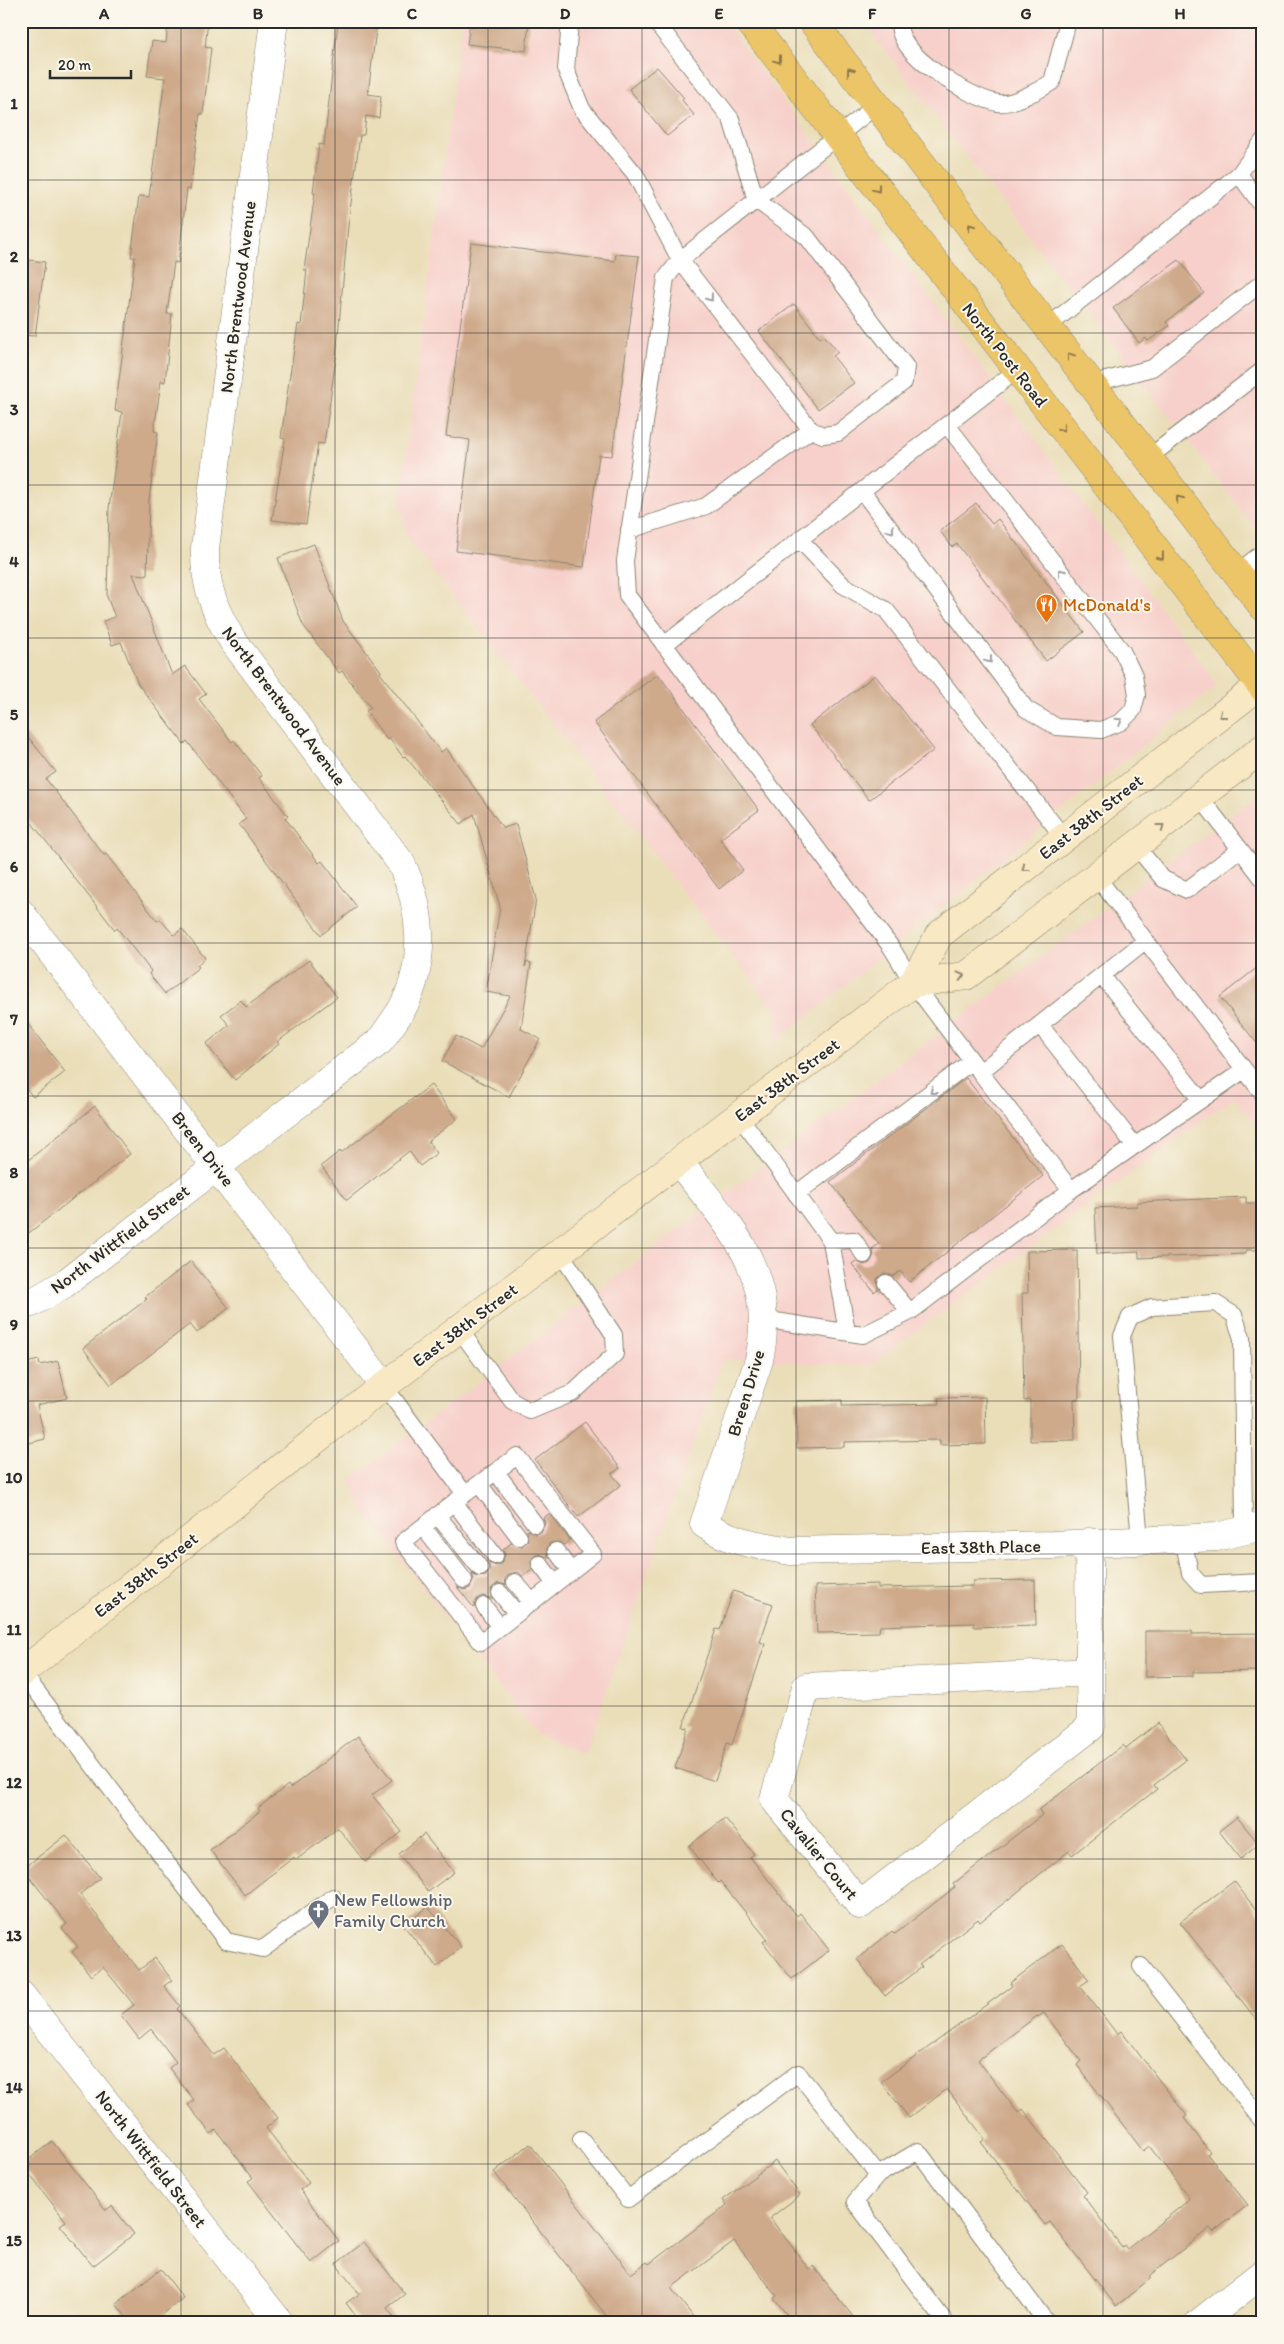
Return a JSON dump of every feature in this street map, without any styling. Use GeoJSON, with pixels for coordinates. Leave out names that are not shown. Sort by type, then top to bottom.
{"type":"FeatureCollection","features":[{"type":"Feature","properties":{"kind":"main road","name":"North Post Road"},"geometry":{"type":"LineString","coordinates":[[749,21],[1262,685]]}},
{"type":"Feature","properties":{"kind":"main road"},"geometry":{"type":"LineString","coordinates":[[812,21],[1263,607]]}},
{"type":"Feature","properties":{"kind":"main road","name":"East 38th Street"},"geometry":{"type":"LineString","coordinates":[[22,1673],[384,1386],[913,983],[939,935],[1262,685]]}},
{"type":"Feature","properties":{"kind":"main road","name":"East 38th Street"},"geometry":{"type":"LineString","coordinates":[[913,983],[966,976],[1263,748]]}},
{"type":"Feature","properties":{"kind":"street","name":"North Brentwood Avenue"},"geometry":{"type":"LineString","coordinates":[[216,1166],[380,1041],[401,1010],[412,987],[419,949],[418,912],[411,886],[401,863],[233,641],[215,609],[207,584],[205,548],[274,21]]}},
{"type":"Feature","properties":{"kind":"street","name":"Breen Drive"},"geometry":{"type":"LineString","coordinates":[[21,914],[384,1386]]}},
{"type":"Feature","properties":{"kind":"street","name":"Breen Drive"},"geometry":{"type":"LineString","coordinates":[[679,1162],[745,1249],[759,1285],[763,1319],[762,1348],[756,1373],[704,1524]]}},
{"type":"Feature","properties":{"kind":"street","name":"North Wittfield Street"},"geometry":{"type":"LineString","coordinates":[[21,1306],[31,1303],[64,1284],[216,1166]]}},
{"type":"Feature","properties":{"kind":"street","name":"East 38th Place"},"geometry":{"type":"LineString","coordinates":[[704,1524],[713,1530],[751,1545],[791,1551],[1053,1545],[1216,1537],[1253,1528]]}},
{"type":"Feature","properties":{"kind":"street","name":"Cavalier Court"},"geometry":{"type":"LineString","coordinates":[[1089,1542],[1091,1727],[860,1905],[774,1799],[806,1687],[1090,1672]]}},
{"type":"Feature","properties":{"kind":"street","name":"North Wittfield Street"},"geometry":{"type":"LineString","coordinates":[[21,1995],[268,2319]]}},
{"type":"Feature","properties":{"kind":"street"},"geometry":{"type":"LineString","coordinates":[[1199,2323],[1263,2273]]}},
{"type":"Feature","properties":{"kind":"lane"},"geometry":{"type":"LineString","coordinates":[[570,21],[566,70],[582,109],[635,174],[680,260],[811,430],[823,435],[838,433],[904,382],[906,367],[807,237],[756,200],[730,119],[655,21]]}},
{"type":"Feature","properties":{"kind":"lane"},"geometry":{"type":"LineString","coordinates":[[900,21],[899,25],[908,47],[930,69],[968,93],[1000,104],[1036,93],[1052,82],[1068,21]]}},
{"type":"Feature","properties":{"kind":"lane"},"geometry":{"type":"LineString","coordinates":[[877,105],[680,260],[666,278],[625,561],[626,595],[891,947],[913,983],[1071,1190]]}},
{"type":"Feature","properties":{"kind":"lane"},"geometry":{"type":"LineString","coordinates":[[1048,327],[1239,174],[1263,141]]}},
{"type":"Feature","properties":{"kind":"lane"},"geometry":{"type":"LineString","coordinates":[[1239,174],[1263,207]]}},
{"type":"Feature","properties":{"kind":"lane"},"geometry":{"type":"LineString","coordinates":[[1091,384],[1152,368],[1263,282]]}},
{"type":"Feature","properties":{"kind":"lane"},"geometry":{"type":"LineString","coordinates":[[664,645],[1017,370]]}},
{"type":"Feature","properties":{"kind":"lane"},"geometry":{"type":"LineString","coordinates":[[1148,458],[1263,370]]}},
{"type":"Feature","properties":{"kind":"lane"},"geometry":{"type":"LineString","coordinates":[[862,491],[1026,709],[1057,727],[1101,730],[1121,722],[1133,710],[1137,695],[1134,676],[1122,651],[947,425]]}},
{"type":"Feature","properties":{"kind":"lane"},"geometry":{"type":"LineString","coordinates":[[629,530],[706,506],[811,430]]}},
{"type":"Feature","properties":{"kind":"lane"},"geometry":{"type":"LineString","coordinates":[[800,540],[843,585],[886,610],[1064,838]]}},
{"type":"Feature","properties":{"kind":"lane"},"geometry":{"type":"LineString","coordinates":[[1237,573],[1263,552]]}},
{"type":"Feature","properties":{"kind":"lane"},"geometry":{"type":"LineString","coordinates":[[1200,797],[1263,879]]}},
{"type":"Feature","properties":{"kind":"lane"},"geometry":{"type":"LineString","coordinates":[[1136,846],[1163,879],[1187,890],[1240,849]]}},
{"type":"Feature","properties":{"kind":"lane"},"geometry":{"type":"LineString","coordinates":[[1096,877],[1263,1094]]}},
{"type":"Feature","properties":{"kind":"lane"},"geometry":{"type":"LineString","coordinates":[[796,1194],[976,1066],[1040,1025],[1146,941]]}},
{"type":"Feature","properties":{"kind":"lane"},"geometry":{"type":"LineString","coordinates":[[1102,976],[1201,1100]]}},
{"type":"Feature","properties":{"kind":"lane"},"geometry":{"type":"LineString","coordinates":[[1040,1025],[1135,1146]]}},
{"type":"Feature","properties":{"kind":"lane"},"geometry":{"type":"LineString","coordinates":[[763,1319],[864,1335],[910,1312],[1071,1190],[1244,1070]]}},
{"type":"Feature","properties":{"kind":"lane"},"geometry":{"type":"LineString","coordinates":[[739,1116],[831,1241],[847,1332]]}},
{"type":"Feature","properties":{"kind":"lane"},"geometry":{"type":"LineString","coordinates":[[831,1241],[854,1240],[864,1255]]}},
{"type":"Feature","properties":{"kind":"lane"},"geometry":{"type":"LineString","coordinates":[[459,1329],[512,1401],[530,1410],[573,1393],[615,1354],[614,1335],[560,1252]]}},
{"type":"Feature","properties":{"kind":"lane"},"geometry":{"type":"LineString","coordinates":[[886,1283],[910,1312]]}},
{"type":"Feature","properties":{"kind":"lane"},"geometry":{"type":"LineString","coordinates":[[1140,1540],[1122,1336],[1130,1317],[1152,1307],[1215,1303],[1234,1314],[1242,1338],[1253,1528]]}},
{"type":"Feature","properties":{"kind":"lane"},"geometry":{"type":"LineString","coordinates":[[384,1386],[460,1498],[495,1556]]}},
{"type":"Feature","properties":{"kind":"lane"},"geometry":{"type":"LineString","coordinates":[[517,1456],[593,1554],[481,1642],[403,1542],[460,1498],[517,1456]]}},
{"type":"Feature","properties":{"kind":"lane"},"geometry":{"type":"LineString","coordinates":[[496,1472],[535,1524]]}},
{"type":"Feature","properties":{"kind":"lane"},"geometry":{"type":"LineString","coordinates":[[479,1484],[519,1537]]}},
{"type":"Feature","properties":{"kind":"lane"},"geometry":{"type":"LineString","coordinates":[[437,1515],[480,1568]]}},
{"type":"Feature","properties":{"kind":"lane"},"geometry":{"type":"LineString","coordinates":[[423,1526],[464,1580]]}},
{"type":"Feature","properties":{"kind":"lane"},"geometry":{"type":"LineString","coordinates":[[1183,1538],[1190,1573],[1201,1585],[1263,1582]]}},
{"type":"Feature","properties":{"kind":"lane"},"geometry":{"type":"LineString","coordinates":[[556,1551],[571,1571]]}},
{"type":"Feature","properties":{"kind":"lane"},"geometry":{"type":"LineString","coordinates":[[540,1564],[556,1584]]}},
{"type":"Feature","properties":{"kind":"lane"},"geometry":{"type":"LineString","coordinates":[[515,1582],[532,1602]]}},
{"type":"Feature","properties":{"kind":"lane"},"geometry":{"type":"LineString","coordinates":[[500,1593],[516,1614]]}},
{"type":"Feature","properties":{"kind":"lane"},"geometry":{"type":"LineString","coordinates":[[484,1606],[500,1627]]}},
{"type":"Feature","properties":{"kind":"lane"},"geometry":{"type":"LineString","coordinates":[[22,1673],[226,1941],[263,1949],[333,1897]]}},
{"type":"Feature","properties":{"kind":"lane"},"geometry":{"type":"LineString","coordinates":[[1141,1966],[1263,2122]]}},
{"type":"Feature","properties":{"kind":"lane"},"geometry":{"type":"LineString","coordinates":[[581,2139],[628,2199],[798,2074],[878,2175]]}},
{"type":"Feature","properties":{"kind":"lane"},"geometry":{"type":"LineString","coordinates":[[946,2323],[855,2202],[878,2175],[918,2151],[1047,2323]]}},
{"type":"Feature","properties":{"kind":"shaded area"},"geometry":{"type":"Polygon","coordinates":[[[462,21],[724,21],[1218,685],[773,1044],[778,1014],[408,538],[400,505],[462,21]]]}},
{"type":"Feature","properties":{"kind":"shaded area"},"geometry":{"type":"Polygon","coordinates":[[[862,21],[1263,21],[1263,538],[862,21]]]}},
{"type":"Feature","properties":{"kind":"shaded area"},"geometry":{"type":"Polygon","coordinates":[[[1263,791],[1263,1134],[1234,1097],[869,1366],[723,1359],[584,1754],[537,1735],[362,1509],[350,1480],[724,1195],[1263,791]]]}},
{"type":"Feature","properties":{"kind":"building"},"geometry":{"type":"Polygon","coordinates":[[[168,21],[208,21],[205,47],[211,48],[203,114],[200,114],[190,190],[187,189],[178,263],[174,262],[167,314],[172,314],[165,382],[161,381],[154,431],[158,432],[149,500],[147,575],[133,574],[172,675],[185,666],[206,694],[199,699],[232,742],[234,740],[262,776],[259,778],[288,816],[285,818],[319,863],[322,861],[357,907],[321,935],[239,824],[246,819],[187,741],[184,744],[138,684],[121,642],[112,645],[103,621],[115,617],[107,597],[109,508],[122,412],[115,411],[135,257],[131,257],[139,196],[149,197],[165,78],[147,76],[152,41],[166,43],[168,21]]]}},
{"type":"Feature","properties":{"kind":"building"},"geometry":{"type":"Polygon","coordinates":[[[338,21],[377,21],[368,94],[381,96],[379,118],[366,116],[364,135],[360,135],[348,226],[336,358],[324,444],[318,443],[306,524],[272,520],[285,439],[281,438],[289,381],[298,324],[301,325],[307,270],[304,270],[315,193],[313,193],[319,144],[324,145],[338,21]]]}},
{"type":"Feature","properties":{"kind":"building"},"geometry":{"type":"Polygon","coordinates":[[[470,21],[529,21],[526,51],[467,44],[470,21]]]}},
{"type":"Feature","properties":{"kind":"building"},"geometry":{"type":"Polygon","coordinates":[[[657,67],[684,98],[682,100],[694,115],[667,136],[629,89],[657,67]]]}},
{"type":"Feature","properties":{"kind":"building"},"geometry":{"type":"Polygon","coordinates":[[[471,243],[615,261],[616,254],[639,256],[612,456],[599,455],[584,567],[456,551],[470,440],[446,436],[471,243]]]}},
{"type":"Feature","properties":{"kind":"building"},"geometry":{"type":"Polygon","coordinates":[[[21,259],[45,262],[35,336],[21,335],[21,259]]]}},
{"type":"Feature","properties":{"kind":"building"},"geometry":{"type":"Polygon","coordinates":[[[1179,260],[1204,293],[1166,322],[1169,326],[1148,341],[1146,338],[1139,343],[1113,308],[1179,260]]]}},
{"type":"Feature","properties":{"kind":"building"},"geometry":{"type":"Polygon","coordinates":[[[794,304],[820,338],[824,335],[838,352],[833,356],[854,383],[818,409],[759,331],[794,304]]]}},
{"type":"Feature","properties":{"kind":"building"},"geometry":{"type":"Polygon","coordinates":[[[976,503],[992,524],[998,519],[1084,632],[1046,661],[957,544],[952,547],[940,531],[976,503]]]}},
{"type":"Feature","properties":{"kind":"building"},"geometry":{"type":"Polygon","coordinates":[[[314,544],[343,621],[381,671],[380,673],[441,752],[446,748],[503,828],[516,824],[536,899],[525,967],[527,962],[531,964],[521,1029],[540,1039],[509,1097],[442,1061],[456,1036],[481,1049],[510,996],[486,992],[500,907],[474,814],[461,824],[405,756],[403,757],[389,738],[387,740],[366,711],[371,708],[342,671],[339,673],[303,625],[278,558],[314,544]]]}},
{"type":"Feature","properties":{"kind":"building"},"geometry":{"type":"Polygon","coordinates":[[[658,674],[759,810],[720,839],[743,870],[719,889],[594,722],[658,674]]]}},
{"type":"Feature","properties":{"kind":"building"},"geometry":{"type":"Polygon","coordinates":[[[875,675],[934,750],[869,800],[810,725],[875,675]]]}},
{"type":"Feature","properties":{"kind":"building"},"geometry":{"type":"Polygon","coordinates":[[[21,728],[56,772],[46,779],[104,855],[106,854],[157,921],[160,919],[174,935],[182,929],[205,958],[197,965],[199,967],[165,994],[149,974],[151,971],[117,928],[115,930],[21,809],[21,728]]]}},
{"type":"Feature","properties":{"kind":"building"},"geometry":{"type":"Polygon","coordinates":[[[309,960],[337,997],[277,1042],[279,1044],[235,1080],[206,1044],[229,1025],[221,1015],[241,1000],[246,1007],[309,960]]]}},
{"type":"Feature","properties":{"kind":"building"},"geometry":{"type":"Polygon","coordinates":[[[1263,963],[1263,1051],[1220,997],[1263,963]]]}},
{"type":"Feature","properties":{"kind":"building"},"geometry":{"type":"Polygon","coordinates":[[[21,1015],[65,1072],[33,1097],[21,1082],[21,1015]]]}},
{"type":"Feature","properties":{"kind":"building"},"geometry":{"type":"Polygon","coordinates":[[[966,1078],[1043,1176],[909,1282],[900,1271],[894,1276],[884,1273],[877,1279],[878,1289],[874,1292],[852,1264],[856,1261],[864,1265],[870,1263],[874,1255],[872,1249],[879,1244],[830,1182],[966,1078]]]}},
{"type":"Feature","properties":{"kind":"building"},"geometry":{"type":"Polygon","coordinates":[[[431,1085],[457,1119],[428,1141],[437,1153],[420,1166],[409,1151],[347,1200],[321,1166],[431,1085]]]}},
{"type":"Feature","properties":{"kind":"building"},"geometry":{"type":"Polygon","coordinates":[[[95,1106],[130,1154],[21,1239],[21,1166],[95,1106]]]}},
{"type":"Feature","properties":{"kind":"building"},"geometry":{"type":"Polygon","coordinates":[[[1246,1197],[1246,1203],[1263,1203],[1263,1250],[1246,1250],[1246,1254],[1139,1258],[1139,1252],[1097,1254],[1095,1208],[1137,1206],[1137,1202],[1246,1197]]]}},
{"type":"Feature","properties":{"kind":"building"},"geometry":{"type":"Polygon","coordinates":[[[1077,1250],[1079,1399],[1074,1399],[1075,1440],[1030,1441],[1030,1400],[1024,1401],[1022,1293],[1028,1293],[1027,1251],[1077,1250]]]}},
{"type":"Feature","properties":{"kind":"building"},"geometry":{"type":"Polygon","coordinates":[[[191,1261],[229,1308],[197,1333],[190,1324],[111,1385],[83,1348],[147,1299],[145,1297],[191,1261]]]}},
{"type":"Feature","properties":{"kind":"building"},"geometry":{"type":"Polygon","coordinates":[[[39,1360],[40,1365],[58,1361],[67,1398],[37,1405],[45,1439],[21,1445],[21,1364],[39,1360]]]}},
{"type":"Feature","properties":{"kind":"building"},"geometry":{"type":"Polygon","coordinates":[[[985,1397],[986,1444],[940,1445],[940,1440],[844,1442],[844,1447],[797,1448],[796,1401],[842,1400],[842,1406],[939,1404],[938,1398],[985,1397]]]}},
{"type":"Feature","properties":{"kind":"building"},"geometry":{"type":"Polygon","coordinates":[[[585,1422],[620,1468],[612,1474],[621,1485],[578,1517],[535,1460],[585,1422]]]}},
{"type":"Feature","properties":{"kind":"building"},"geometry":{"type":"Polygon","coordinates":[[[549,1514],[570,1540],[564,1545],[559,1542],[550,1543],[547,1548],[548,1557],[539,1554],[534,1556],[531,1561],[532,1570],[523,1576],[518,1572],[509,1574],[505,1579],[506,1585],[498,1583],[491,1589],[492,1599],[483,1596],[478,1598],[474,1608],[457,1587],[465,1590],[470,1588],[474,1579],[472,1574],[477,1577],[486,1576],[489,1571],[489,1563],[496,1566],[501,1564],[505,1555],[503,1550],[511,1543],[521,1547],[528,1540],[527,1530],[536,1534],[541,1532],[545,1523],[543,1518],[549,1514]]]}},
{"type":"Feature","properties":{"kind":"building"},"geometry":{"type":"Polygon","coordinates":[[[1035,1580],[1036,1625],[974,1627],[974,1623],[880,1626],[879,1632],[817,1633],[815,1586],[878,1584],[878,1588],[973,1586],[973,1581],[1035,1580]]]}},
{"type":"Feature","properties":{"kind":"building"},"geometry":{"type":"Polygon","coordinates":[[[733,1591],[773,1604],[760,1642],[765,1644],[732,1745],[727,1743],[715,1781],[675,1768],[688,1728],[683,1727],[716,1629],[720,1630],[733,1591]]]}},
{"type":"Feature","properties":{"kind":"building"},"geometry":{"type":"Polygon","coordinates":[[[1145,1631],[1192,1631],[1192,1634],[1263,1633],[1263,1671],[1193,1672],[1193,1676],[1145,1677],[1145,1631]]]}},
{"type":"Feature","properties":{"kind":"building"},"geometry":{"type":"Polygon","coordinates":[[[1158,1723],[1186,1760],[1154,1785],[1157,1789],[1072,1855],[1069,1851],[980,1922],[978,1919],[919,1965],[922,1967],[885,1996],[857,1959],[892,1931],[895,1934],[955,1887],[953,1884],[1042,1815],[1039,1810],[1123,1745],[1126,1748],[1158,1723]]]}},
{"type":"Feature","properties":{"kind":"building"},"geometry":{"type":"Polygon","coordinates":[[[358,1736],[392,1780],[372,1795],[402,1832],[365,1862],[338,1828],[296,1860],[294,1857],[245,1895],[210,1850],[260,1811],[258,1808],[288,1785],[290,1788],[358,1736]]]}},
{"type":"Feature","properties":{"kind":"building"},"geometry":{"type":"Polygon","coordinates":[[[1237,1817],[1259,1844],[1241,1859],[1219,1831],[1237,1817]]]}},
{"type":"Feature","properties":{"kind":"building"},"geometry":{"type":"Polygon","coordinates":[[[725,1818],[754,1854],[750,1857],[797,1916],[800,1913],[829,1950],[792,1979],[763,1942],[767,1939],[720,1881],[718,1883],[689,1846],[725,1818]]]}},
{"type":"Feature","properties":{"kind":"building"},"geometry":{"type":"Polygon","coordinates":[[[424,1834],[454,1872],[428,1892],[399,1854],[424,1834]]]}},
{"type":"Feature","properties":{"kind":"building"},"geometry":{"type":"Polygon","coordinates":[[[66,1835],[100,1878],[80,1894],[139,1970],[155,1958],[172,1980],[164,1986],[180,2006],[177,2009],[214,2055],[224,2048],[278,2118],[266,2128],[309,2183],[300,2190],[339,2241],[311,2263],[248,2181],[253,2178],[216,2130],[211,2134],[188,2105],[194,2100],[169,2068],[176,2062],[151,2029],[139,2039],[121,2015],[134,2005],[103,1967],[91,1976],[72,1952],[78,1947],[62,1928],[67,1924],[23,1869],[66,1835]]]}},
{"type":"Feature","properties":{"kind":"building"},"geometry":{"type":"Polygon","coordinates":[[[1234,1881],[1263,1919],[1263,2028],[1180,1922],[1234,1881]]]}},
{"type":"Feature","properties":{"kind":"building"},"geometry":{"type":"Polygon","coordinates":[[[428,1907],[461,1947],[437,1967],[404,1926],[428,1907]]]}},
{"type":"Feature","properties":{"kind":"building"},"geometry":{"type":"Polygon","coordinates":[[[1062,1944],[1089,1980],[1080,1986],[1117,2034],[1121,2031],[1187,2116],[1184,2118],[1210,2152],[1207,2154],[1248,2205],[1213,2232],[1210,2228],[1149,2276],[1151,2278],[1116,2306],[1050,2222],[1045,2225],[981,2142],[985,2139],[947,2089],[909,2118],[881,2082],[1012,1986],[1010,1983],[1062,1944]],[[1044,2013],[1037,2016],[978,2060],[1018,2113],[1023,2109],[1087,2192],[1083,2196],[1122,2247],[1124,2245],[1127,2249],[1189,2200],[1188,2196],[1149,2146],[1143,2151],[1077,2065],[1081,2061],[1044,2013]]]}},
{"type":"Feature","properties":{"kind":"building"},"geometry":{"type":"Polygon","coordinates":[[[52,2141],[106,2210],[112,2206],[134,2234],[93,2266],[60,2225],[66,2221],[22,2165],[52,2141]]]}},
{"type":"Feature","properties":{"kind":"building"},"geometry":{"type":"Polygon","coordinates":[[[530,2144],[631,2274],[647,2262],[649,2264],[727,2205],[723,2200],[775,2161],[800,2195],[770,2218],[809,2269],[813,2266],[858,2323],[793,2323],[774,2298],[777,2296],[734,2241],[671,2288],[698,2323],[612,2323],[494,2172],[530,2144]]]}},
{"type":"Feature","properties":{"kind":"building"},"geometry":{"type":"Polygon","coordinates":[[[364,2242],[405,2294],[387,2308],[398,2323],[361,2323],[346,2303],[359,2294],[336,2264],[364,2242]]]}},
{"type":"Feature","properties":{"kind":"building"},"geometry":{"type":"Polygon","coordinates":[[[161,2269],[183,2298],[152,2323],[131,2323],[116,2304],[161,2269]]]}},
{"type":"Feature","properties":{"kind":"place","name":"McDonald's"},"geometry":{"type":"Point","coordinates":[1047,624]}},
{"type":"Feature","properties":{"kind":"place","name":"New Fellowship Family Church"},"geometry":{"type":"Point","coordinates":[318,1929]}}]}
